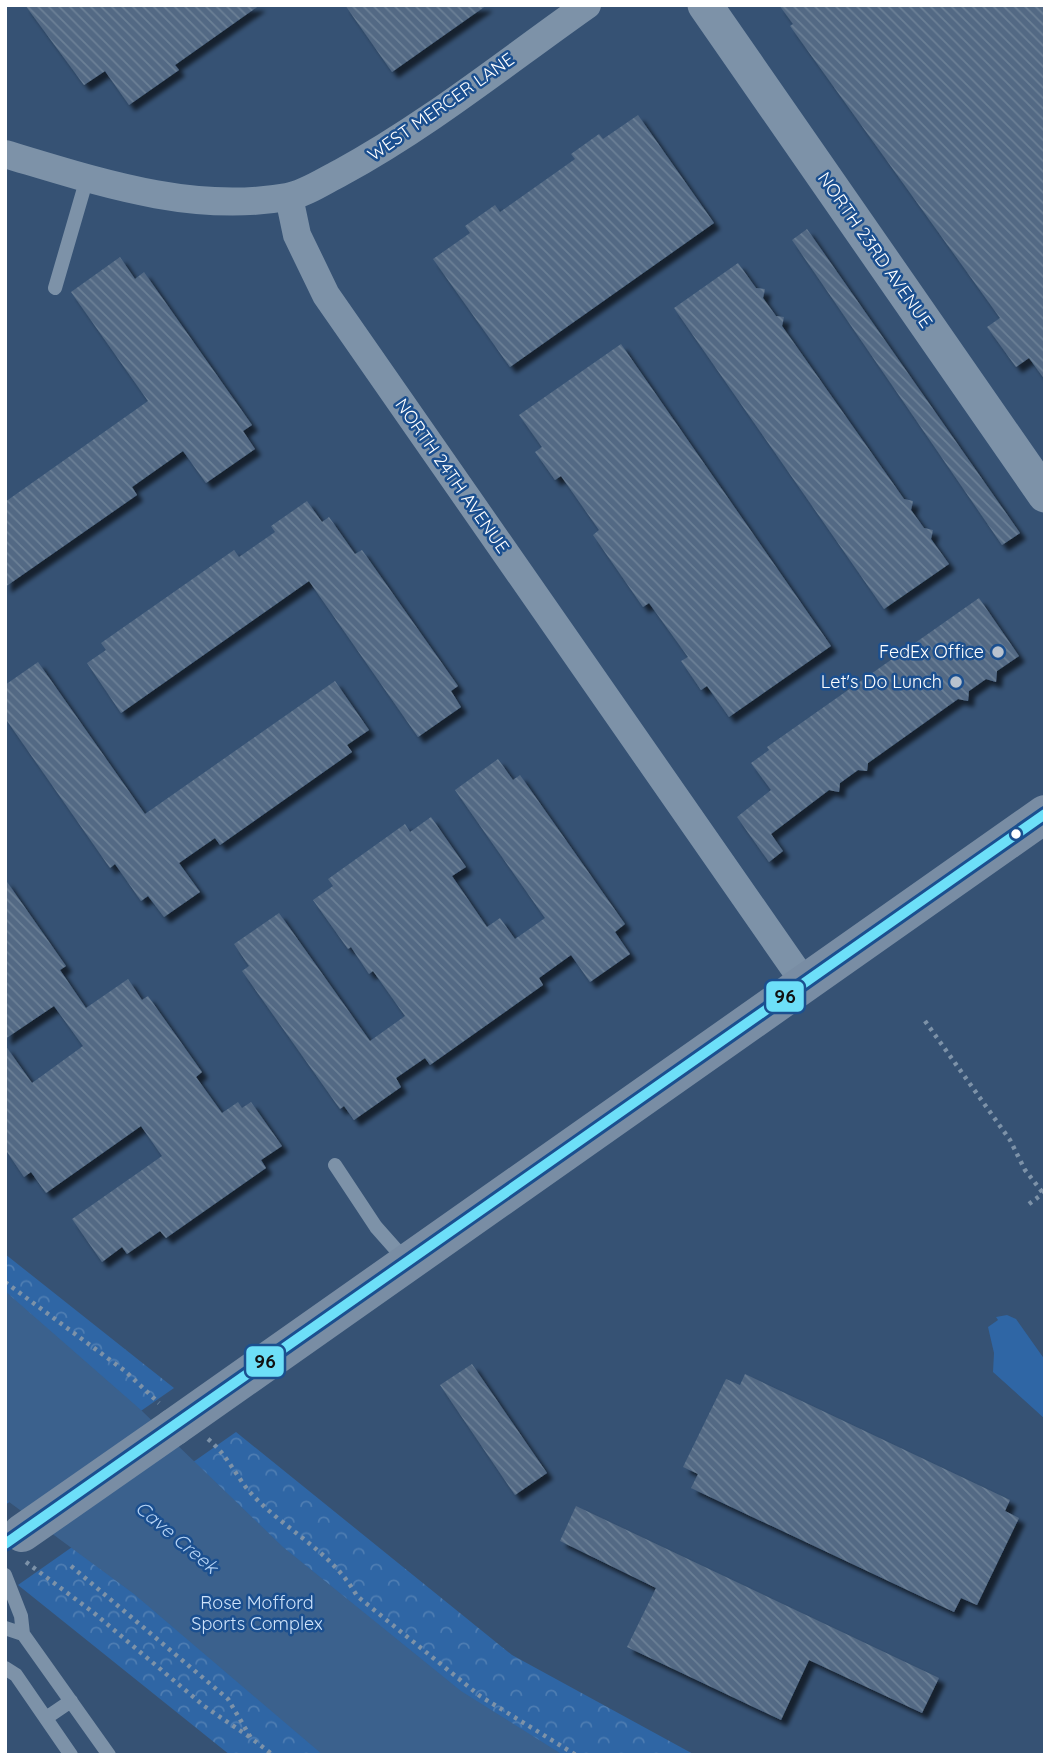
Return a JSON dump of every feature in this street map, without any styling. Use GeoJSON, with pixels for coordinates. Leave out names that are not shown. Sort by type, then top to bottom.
{"type":"FeatureCollection","features":[{"type":"Feature","properties":{"kind":"main road"},"geometry":{"type":"LineString","coordinates":[[14,1544],[407,1262],[1045,814]]}},
{"type":"Feature","properties":{"kind":"street","name":"WEST MERCER LANE"},"geometry":{"type":"LineString","coordinates":[[289,197],[379,152],[587,5]]}},
{"type":"Feature","properties":{"kind":"street","name":"NORTH 23RD AVENUE"},"geometry":{"type":"LineString","coordinates":[[705,5],[1045,495]]}},
{"type":"Feature","properties":{"kind":"street"},"geometry":{"type":"LineString","coordinates":[[5,153],[87,178],[167,197],[232,201],[289,197]]}},
{"type":"Feature","properties":{"kind":"street","name":"NORTH 24TH AVENUE"},"geometry":{"type":"LineString","coordinates":[[289,197],[297,235],[326,295],[803,982]]}},
{"type":"Feature","properties":{"kind":"lane"},"geometry":{"type":"LineString","coordinates":[[55,288],[87,178]]}},
{"type":"Feature","properties":{"kind":"lane"},"geometry":{"type":"LineString","coordinates":[[335,1165],[376,1227],[407,1262]]}},
{"type":"Feature","properties":{"kind":"lane"},"geometry":{"type":"LineString","coordinates":[[5,1575],[21,1616],[23,1634],[109,1755]]}},
{"type":"Feature","properties":{"kind":"lane"},"geometry":{"type":"LineString","coordinates":[[5,1628],[23,1634]]}},
{"type":"Feature","properties":{"kind":"lane"},"geometry":{"type":"LineString","coordinates":[[5,1668],[16,1675],[71,1755]]}},
{"type":"Feature","properties":{"kind":"lane"},"geometry":{"type":"LineString","coordinates":[[46,1718],[71,1701]]}},
{"type":"Feature","properties":{"kind":"path"},"geometry":{"type":"LineString","coordinates":[[925,1021],[1010,1140],[1025,1170],[1044,1192],[1029,1204]]}},
{"type":"Feature","properties":{"kind":"path"},"geometry":{"type":"LineString","coordinates":[[5,1282],[125,1371],[149,1396]]}},
{"type":"Feature","properties":{"kind":"path"},"geometry":{"type":"LineString","coordinates":[[223,1451],[249,1490],[325,1556],[346,1577],[357,1595],[480,1696],[576,1755]]}},
{"type":"Feature","properties":{"kind":"path"},"geometry":{"type":"LineString","coordinates":[[14,1544],[204,1706],[273,1755]]}},
{"type":"Feature","properties":{"kind":"path"},"geometry":{"type":"LineString","coordinates":[[71,1566],[228,1699],[251,1738]]}},
{"type":"Feature","properties":{"kind":"green space"},"geometry":{"type":"Polygon","coordinates":[[[5,1254],[174,1388],[5,1505],[5,1254]]]}},
{"type":"Feature","properties":{"kind":"green space"},"geometry":{"type":"Polygon","coordinates":[[[1007,1315],[1016,1319],[1045,1360],[1045,1419],[993,1372],[994,1353],[988,1327],[998,1320],[996,1317],[1007,1315]]]}},
{"type":"Feature","properties":{"kind":"green space","name":"Rose Mofford Sports Complex"},"geometry":{"type":"Polygon","coordinates":[[[236,1432],[512,1655],[695,1755],[230,1755],[18,1585],[236,1432]]]}},
{"type":"Feature","properties":{"kind":"water","name":"Cave Creek"},"geometry":{"type":"Polygon","coordinates":[[[5,1291],[141,1410],[283,1547],[461,1691],[563,1755],[323,1755],[134,1594],[5,1499],[5,1291]]]}},
{"type":"Feature","properties":{"kind":"building"},"geometry":{"type":"Polygon","coordinates":[[[25,5],[260,5],[175,65],[179,70],[129,105],[105,71],[84,85],[25,5]]]}},
{"type":"Feature","properties":{"kind":"building"},"geometry":{"type":"Polygon","coordinates":[[[345,5],[487,5],[392,72],[345,5]]]}},
{"type":"Feature","properties":{"kind":"building"},"geometry":{"type":"Polygon","coordinates":[[[779,5],[1045,5],[1045,380],[1029,358],[1016,367],[987,327],[1000,318],[790,26],[793,24],[779,5]]]}},
{"type":"Feature","properties":{"kind":"building"},"geometry":{"type":"Polygon","coordinates":[[[638,115],[714,223],[510,367],[433,259],[470,233],[465,226],[495,205],[500,212],[575,159],[571,154],[599,134],[603,139],[638,115]]]}},
{"type":"Feature","properties":{"kind":"building"},"geometry":{"type":"Polygon","coordinates":[[[807,229],[1020,533],[1002,545],[792,240],[807,229]]]}},
{"type":"Feature","properties":{"kind":"building"},"geometry":{"type":"Polygon","coordinates":[[[120,257],[135,279],[144,272],[252,425],[243,431],[255,449],[206,483],[183,451],[132,487],[137,495],[5,587],[5,502],[148,401],[71,292],[120,257]]]}},
{"type":"Feature","properties":{"kind":"building"},"geometry":{"type":"Polygon","coordinates":[[[738,263],[756,288],[765,289],[763,298],[776,316],[784,317],[782,326],[904,499],[913,501],[911,510],[924,528],[933,530],[931,539],[949,564],[884,609],[674,308],[738,263]]]}},
{"type":"Feature","properties":{"kind":"building"},"geometry":{"type":"Polygon","coordinates":[[[621,344],[831,646],[729,717],[707,686],[701,690],[681,661],[688,657],[649,603],[643,607],[593,535],[599,530],[561,476],[555,480],[535,452],[542,447],[519,415],[621,344]]]}},
{"type":"Feature","properties":{"kind":"building"},"geometry":{"type":"Polygon","coordinates":[[[307,501],[322,522],[329,517],[355,554],[362,550],[458,686],[451,691],[461,707],[418,737],[309,581],[121,713],[87,663],[106,650],[101,643],[234,550],[239,557],[275,532],[271,526],[307,501]]]}},
{"type":"Feature","properties":{"kind":"building"},"geometry":{"type":"Polygon","coordinates":[[[979,598],[1019,656],[997,671],[996,682],[986,679],[969,691],[968,701],[958,699],[868,763],[867,771],[858,770],[840,783],[839,792],[829,790],[771,834],[783,851],[769,862],[737,817],[771,790],[751,763],[769,750],[767,747],[979,598]]]}},
{"type":"Feature","properties":{"kind":"building"},"geometry":{"type":"Polygon","coordinates":[[[38,662],[145,814],[335,681],[369,730],[347,745],[352,752],[220,845],[215,838],[179,863],[200,892],[164,917],[148,896],[141,901],[115,864],[110,868],[5,718],[5,685],[38,662]]]}},
{"type":"Feature","properties":{"kind":"building"},"geometry":{"type":"Polygon","coordinates":[[[498,759],[513,780],[520,775],[625,924],[615,932],[630,954],[590,982],[571,955],[539,978],[543,985],[430,1065],[425,1058],[396,1078],[401,1087],[354,1120],[344,1106],[340,1109],[242,971],[249,966],[234,944],[279,913],[370,1041],[405,1016],[373,971],[369,974],[351,947],[348,949],[313,900],[333,886],[328,879],[405,824],[410,832],[431,817],[466,867],[452,876],[487,927],[500,918],[515,939],[545,918],[455,790],[498,759]]]}},
{"type":"Feature","properties":{"kind":"building"},"geometry":{"type":"Polygon","coordinates":[[[5,879],[66,966],[60,970],[86,1008],[128,979],[142,1000],[148,996],[202,1072],[196,1077],[222,1113],[238,1102],[242,1108],[251,1102],[282,1146],[261,1160],[266,1168],[166,1238],[160,1231],[127,1254],[122,1247],[102,1262],[72,1219],[162,1156],[141,1126],[46,1193],[31,1172],[24,1177],[5,1149],[5,1045],[32,1083],[83,1046],[54,1006],[5,1039],[5,879]]]}},
{"type":"Feature","properties":{"kind":"building"},"geometry":{"type":"Polygon","coordinates":[[[472,1364],[547,1473],[515,1495],[440,1385],[472,1364]]]}},
{"type":"Feature","properties":{"kind":"building"},"geometry":{"type":"Polygon","coordinates":[[[745,1374],[1010,1500],[1005,1511],[1019,1518],[977,1605],[961,1598],[954,1612],[691,1488],[698,1474],[683,1467],[726,1379],[740,1385],[745,1374]]]}},
{"type":"Feature","properties":{"kind":"building"},"geometry":{"type":"Polygon","coordinates":[[[576,1506],[939,1678],[922,1713],[809,1660],[781,1720],[627,1647],[656,1588],[560,1541],[576,1506]]]}},
{"type":"Feature","properties":{"kind":"transit line","name":"96"},"geometry":{"type":"LineString","coordinates":[[5,1544],[1045,814]]}},
{"type":"Feature","properties":{"kind":"place","name":"FedEx Office"},"geometry":{"type":"Point","coordinates":[998,652]}},
{"type":"Feature","properties":{"kind":"place","name":"Let's Do Lunch"},"geometry":{"type":"Point","coordinates":[956,682]}}]}
